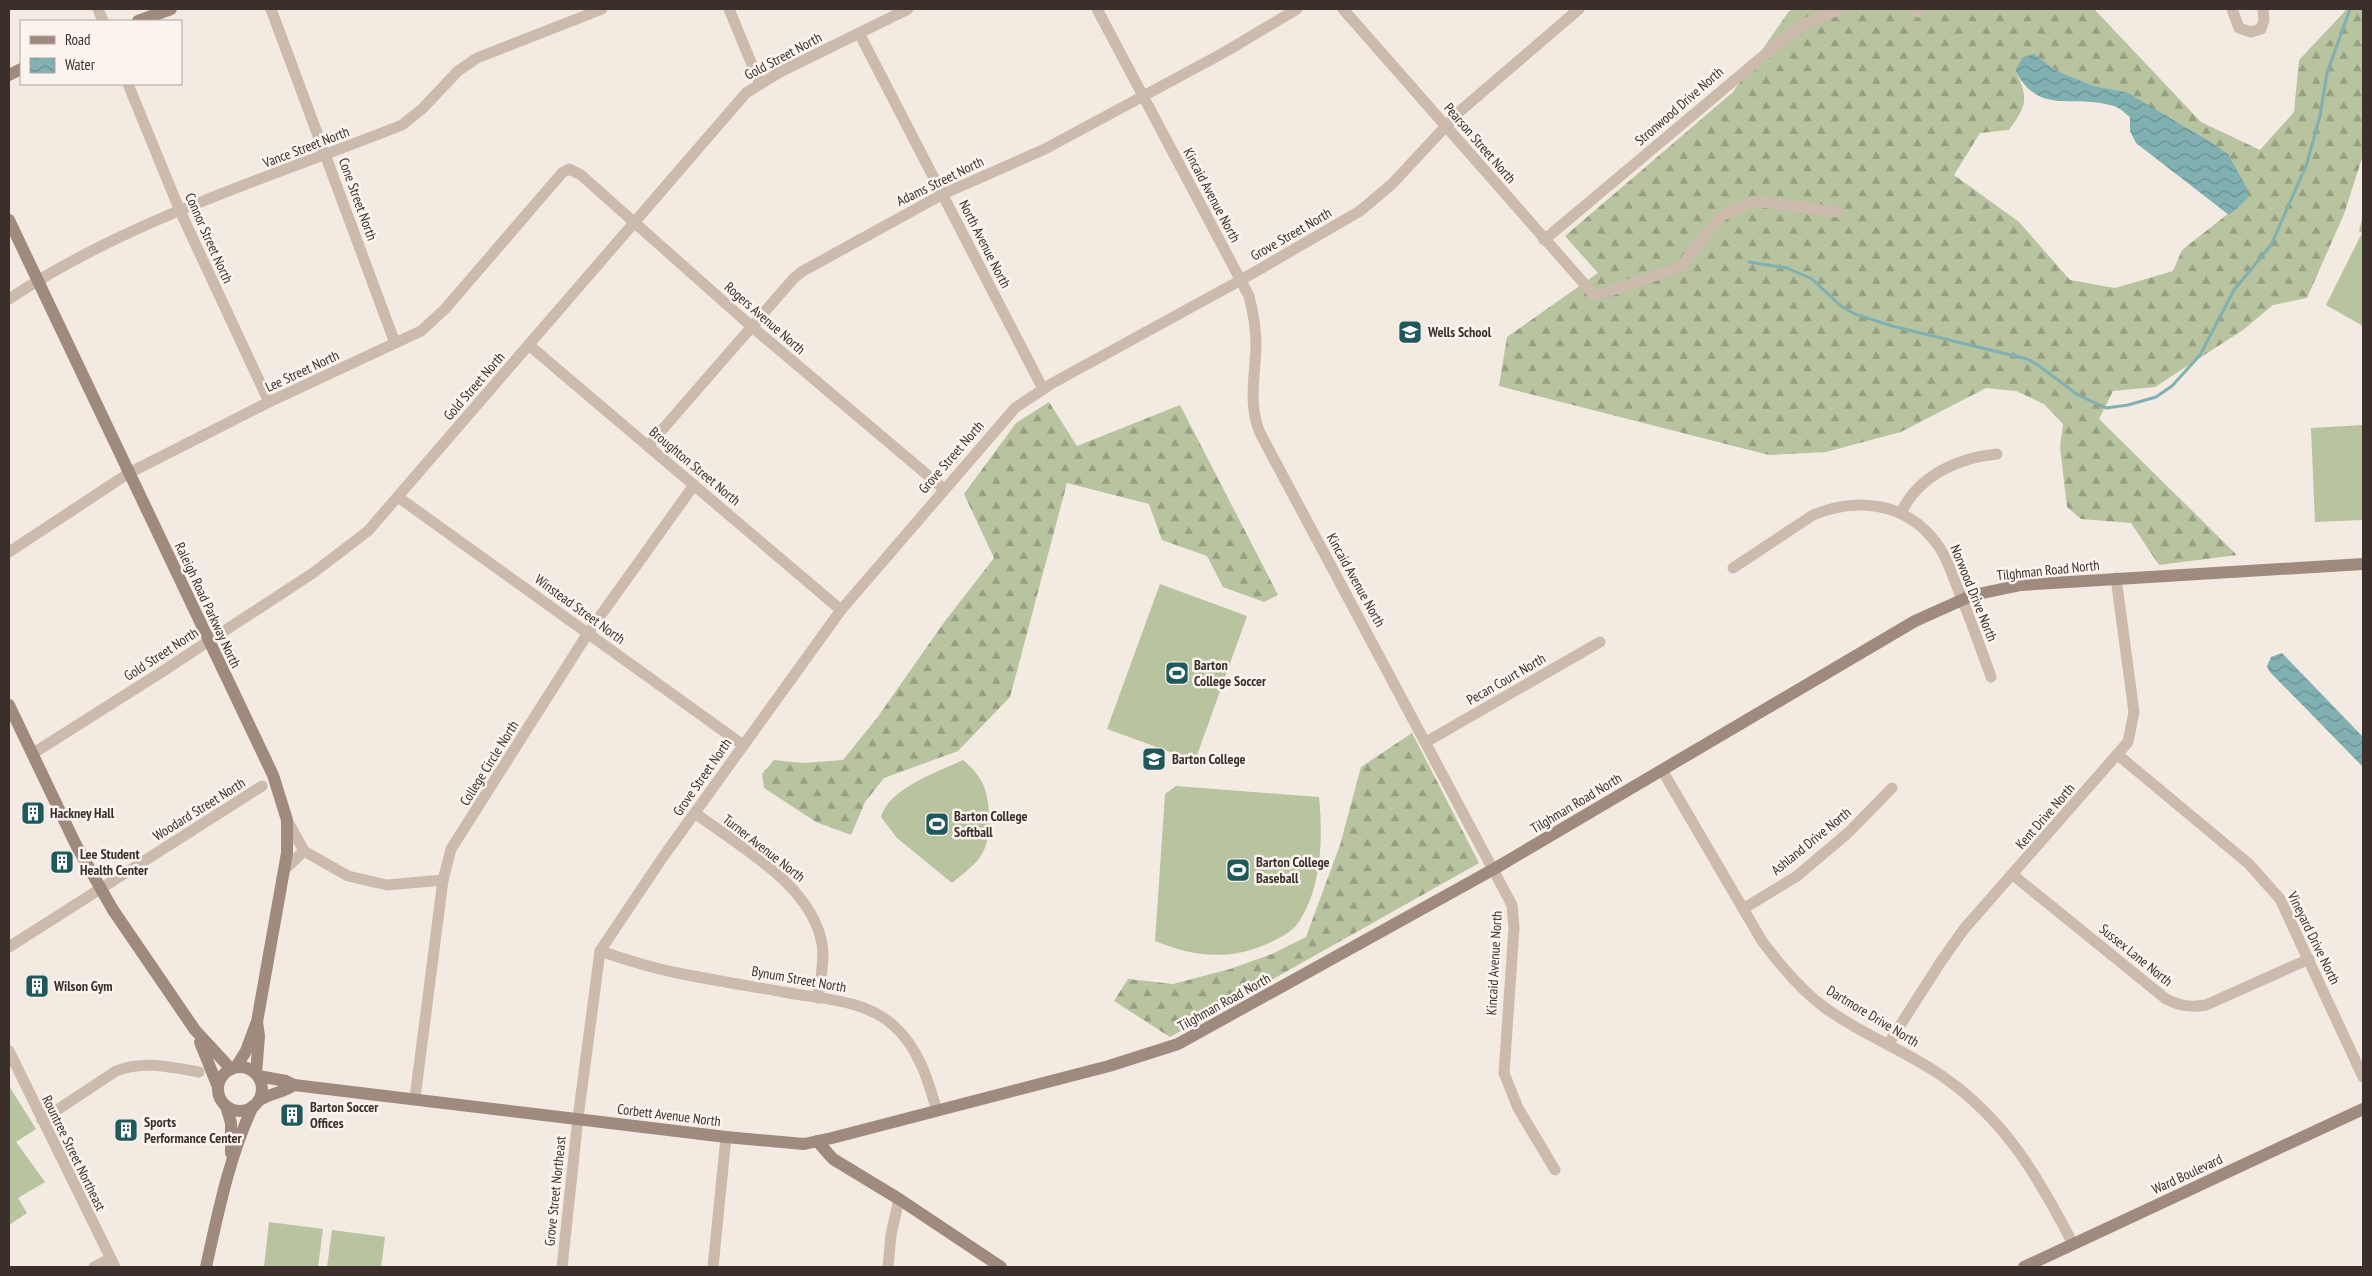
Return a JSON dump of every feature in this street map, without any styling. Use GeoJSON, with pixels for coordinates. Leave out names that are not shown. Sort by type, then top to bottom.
{"type":"FeatureCollection","features":[{"type":"Feature","properties":{"kind":"street"},"geometry":{"type":"LineString","coordinates":[[141,20],[171,9]]}},
{"type":"Feature","properties":{"kind":"street","name":"Cone Street North"},"geometry":{"type":"LineString","coordinates":[[271,9],[395,343]]}},
{"type":"Feature","properties":{"kind":"street","name":"Vance Street North"},"geometry":{"type":"LineString","coordinates":[[9,299],[77,257],[112,239],[402,125],[422,109],[458,71],[488,53],[602,9]]}},
{"type":"Feature","properties":{"kind":"street"},"geometry":{"type":"LineString","coordinates":[[729,9],[760,84]]}},
{"type":"Feature","properties":{"kind":"street","name":"Kincaid Avenue North"},"geometry":{"type":"LineString","coordinates":[[1097,9],[1249,296],[1254,318],[1256,343],[1254,417],[1512,904],[1514,913],[1504,1073],[1518,1108],[1555,1170]]}},
{"type":"Feature","properties":{"kind":"street","name":"Adams Street North"},"geometry":{"type":"LineString","coordinates":[[648,446],[751,326],[794,278],[803,271],[943,194],[1045,149],[1225,52],[1297,9]]}},
{"type":"Feature","properties":{"kind":"street","name":"Pearson Street North"},"geometry":{"type":"LineString","coordinates":[[1343,9],[1595,296],[1680,267],[1721,216],[1754,201],[1838,212]]}},
{"type":"Feature","properties":{"kind":"street","name":"Stronwood Drive North"},"geometry":{"type":"LineString","coordinates":[[1544,240],[1787,36],[1806,23],[1842,9]]}},
{"type":"Feature","properties":{"kind":"street"},"geometry":{"type":"LineString","coordinates":[[2232,9],[2239,28],[2251,32],[2261,29],[2264,20],[2263,9]]}},
{"type":"Feature","properties":{"kind":"street","name":"Gold Street North"},"geometry":{"type":"LineString","coordinates":[[32,754],[209,642],[347,548],[368,531],[530,346],[746,93],[901,10]]}},
{"type":"Feature","properties":{"kind":"street","name":"Grove Street North"},"geometry":{"type":"LineString","coordinates":[[578,1118],[600,950],[743,745],[841,610],[1005,417],[1043,389],[1165,320],[1241,280],[1360,210],[1392,184],[1444,126],[1576,10]]}},
{"type":"Feature","properties":{"kind":"street","name":"North Avenue North"},"geometry":{"type":"LineString","coordinates":[[859,33],[1043,389]]}},
{"type":"Feature","properties":{"kind":"street","name":"Connor Street North"},"geometry":{"type":"LineString","coordinates":[[128,85],[180,211],[269,402]]}},
{"type":"Feature","properties":{"kind":"street","name":"Rogers Avenue North"},"geometry":{"type":"LineString","coordinates":[[569,169],[581,175],[751,326],[944,488]]}},
{"type":"Feature","properties":{"kind":"street","name":"Lee Street North"},"geometry":{"type":"LineString","coordinates":[[9,552],[129,472],[269,402],[421,331],[445,309],[562,173],[569,169]]}},
{"type":"Feature","properties":{"kind":"street","name":"Raleigh Road Parkway North"},"geometry":{"type":"LineString","coordinates":[[9,220],[273,775],[288,820],[287,853],[257,1022],[246,1050],[234,1068]]}},
{"type":"Feature","properties":{"kind":"street","name":"Broughton Street North"},"geometry":{"type":"LineString","coordinates":[[530,346],[841,610]]}},
{"type":"Feature","properties":{"kind":"street"},"geometry":{"type":"LineString","coordinates":[[1901,514],[1915,489],[1938,472],[1983,456],[1997,454]]}},
{"type":"Feature","properties":{"kind":"street","name":"College Circle North"},"geometry":{"type":"LineString","coordinates":[[415,1098],[443,880],[452,849],[588,633],[694,485]]}},
{"type":"Feature","properties":{"kind":"street","name":"Winstead Street North"},"geometry":{"type":"LineString","coordinates":[[398,497],[743,745]]}},
{"type":"Feature","properties":{"kind":"street","name":"Norwood Drive North"},"geometry":{"type":"LineString","coordinates":[[1733,568],[1813,516],[1826,510],[1854,504],[1871,505],[1901,514],[1919,525],[1934,540],[1949,565],[1991,677]]}},
{"type":"Feature","properties":{"kind":"street","name":"Tilghman Road North"},"geometry":{"type":"LineString","coordinates":[[817,1141],[1109,1066],[1178,1044],[1494,869],[1915,621],[1963,599],[2021,585],[2363,564]]}},
{"type":"Feature","properties":{"kind":"street","name":"Kent Drive North"},"geometry":{"type":"LineString","coordinates":[[1889,1044],[1934,971],[1964,929],[2118,755],[2131,736],[2134,712],[2116,578]]}},
{"type":"Feature","properties":{"kind":"street","name":"Pecan Court North"},"geometry":{"type":"LineString","coordinates":[[1426,742],[1600,642]]}},
{"type":"Feature","properties":{"kind":"street"},"geometry":{"type":"LineString","coordinates":[[9,705],[76,845],[113,910],[195,1030],[234,1068]]}},
{"type":"Feature","properties":{"kind":"street","name":"Vineyard Drive North"},"geometry":{"type":"LineString","coordinates":[[2118,755],[2249,864],[2269,884],[2286,908],[2363,1077]]}},
{"type":"Feature","properties":{"kind":"street","name":"Dartmore Drive North"},"geometry":{"type":"LineString","coordinates":[[1662,770],[1762,941],[1778,963],[1824,1007],[1943,1076],[1972,1099],[2012,1140],[2045,1189],[2073,1244]]}},
{"type":"Feature","properties":{"kind":"street","name":"Woodard Street North"},"geometry":{"type":"LineString","coordinates":[[9,947],[262,786]]}},
{"type":"Feature","properties":{"kind":"street","name":"Ashland Drive North"},"geometry":{"type":"LineString","coordinates":[[1743,909],[1797,876],[1850,832],[1892,788]]}},
{"type":"Feature","properties":{"kind":"street","name":"Turner Avenue North"},"geometry":{"type":"LineString","coordinates":[[695,814],[776,873],[805,903],[817,926],[823,945],[818,998]]}},
{"type":"Feature","properties":{"kind":"street"},"geometry":{"type":"LineString","coordinates":[[288,820],[304,851],[348,876],[365,882],[387,885],[443,880]]}},
{"type":"Feature","properties":{"kind":"street"},"geometry":{"type":"LineString","coordinates":[[284,870],[304,851]]}},
{"type":"Feature","properties":{"kind":"street","name":"Sussex Lane North"},"geometry":{"type":"LineString","coordinates":[[2013,875],[2166,998],[2180,1005],[2189,1007],[2206,1006],[2309,959]]}},
{"type":"Feature","properties":{"kind":"street","name":"Bynum Street North"},"geometry":{"type":"LineString","coordinates":[[600,950],[638,964],[673,972],[858,1006],[891,1023],[902,1034],[926,1073],[937,1111]]}},
{"type":"Feature","properties":{"kind":"street","name":"Raleigh Road Parkway North"},"geometry":{"type":"LineString","coordinates":[[257,1022],[259,1036],[257,1075]]}},
{"type":"Feature","properties":{"kind":"street"},"geometry":{"type":"LineString","coordinates":[[195,1030],[218,1087],[218,1094],[226,1106],[231,1123],[231,1162]]}},
{"type":"Feature","properties":{"kind":"street","name":"Rountree Street Northeast"},"geometry":{"type":"LineString","coordinates":[[9,1051],[112,1263]]}},
{"type":"Feature","properties":{"kind":"street"},"geometry":{"type":"LineString","coordinates":[[42,1120],[116,1070],[129,1066],[155,1065],[199,1072]]}},
{"type":"Feature","properties":{"kind":"street"},"geometry":{"type":"LineString","coordinates":[[206,1267],[231,1162],[242,1130],[262,1088],[257,1075],[250,1069],[234,1068],[224,1074],[218,1087]]}},
{"type":"Feature","properties":{"kind":"street","name":"Corbett Avenue North"},"geometry":{"type":"LineString","coordinates":[[257,1075],[286,1081],[294,1085],[415,1098],[726,1137],[804,1144],[817,1141]]}},
{"type":"Feature","properties":{"kind":"street","name":"Corbett Avenue North"},"geometry":{"type":"LineString","coordinates":[[256,1103],[269,1094],[288,1089],[294,1085]]}},
{"type":"Feature","properties":{"kind":"street"},"geometry":{"type":"LineString","coordinates":[[226,1106],[240,1111],[256,1103]]}},
{"type":"Feature","properties":{"kind":"street","name":"Ward Boulevard"},"geometry":{"type":"LineString","coordinates":[[2024,1267],[2363,1109]]}},
{"type":"Feature","properties":{"kind":"street","name":"Grove Street Northeast"},"geometry":{"type":"LineString","coordinates":[[562,1267],[578,1118]]}},
{"type":"Feature","properties":{"kind":"street"},"geometry":{"type":"LineString","coordinates":[[713,1267],[726,1137]]}},
{"type":"Feature","properties":{"kind":"street"},"geometry":{"type":"LineString","coordinates":[[817,1141],[833,1159],[899,1199],[1001,1267]]}},
{"type":"Feature","properties":{"kind":"street"},"geometry":{"type":"LineString","coordinates":[[888,1267],[891,1235],[899,1199]]}},
{"type":"Feature","properties":{"kind":"street"},"geometry":{"type":"LineString","coordinates":[[94,1267],[112,1263]]}},
{"type":"Feature","properties":{"kind":"green space"},"geometry":{"type":"Polygon","coordinates":[[[1795,9],[2094,9],[2201,122],[2260,150],[2294,112],[2299,60],[2347,9],[2363,9],[2363,155],[2344,214],[2307,298],[2273,305],[2243,330],[2155,387],[2113,391],[2099,419],[2237,555],[2159,565],[2131,523],[2081,519],[2067,507],[2060,447],[2063,424],[2044,404],[2016,391],[1986,388],[1901,432],[1826,452],[1769,455],[1499,386],[1507,337],[1598,273],[1565,236],[1733,92],[1789,11],[1795,9]],[[2034,54],[2015,70],[2024,95],[2020,114],[2009,130],[1980,133],[1954,175],[2019,222],[2070,280],[2115,288],[2173,271],[2182,250],[2248,198],[2126,92],[2094,86],[2057,71],[2034,54]]]}},
{"type":"Feature","properties":{"kind":"green space"},"geometry":{"type":"Polygon","coordinates":[[[2363,216],[2363,326],[2326,305],[2362,233],[2359,231],[2363,216]]]}},
{"type":"Feature","properties":{"kind":"green space"},"geometry":{"type":"Polygon","coordinates":[[[1049,402],[1077,446],[1180,405],[1278,595],[1264,602],[1223,587],[1207,556],[1162,540],[1149,504],[1067,483],[1010,697],[958,751],[884,778],[865,802],[851,835],[816,822],[764,788],[762,774],[774,760],[803,763],[843,760],[877,718],[945,621],[994,558],[964,494],[1016,423],[1049,402]]]}},
{"type":"Feature","properties":{"kind":"green space"},"geometry":{"type":"Polygon","coordinates":[[[2363,425],[2363,520],[2315,522],[2311,428],[2363,425]]]}},
{"type":"Feature","properties":{"kind":"green space","name":"Barton College Soccer"},"geometry":{"type":"Polygon","coordinates":[[[1160,584],[1247,616],[1195,761],[1107,729],[1160,584]]]}},
{"type":"Feature","properties":{"kind":"green space"},"geometry":{"type":"Polygon","coordinates":[[[1412,733],[1479,863],[1170,1037],[1114,1001],[1128,979],[1173,984],[1230,969],[1272,954],[1306,937],[1340,845],[1361,767],[1412,733]]]}},
{"type":"Feature","properties":{"kind":"green space","name":"Barton College Softball"},"geometry":{"type":"Polygon","coordinates":[[[963,760],[979,777],[986,792],[989,811],[989,831],[980,857],[952,883],[897,838],[881,817],[886,807],[904,789],[963,760]]]}},
{"type":"Feature","properties":{"kind":"green space","name":"Barton College Baseball"},"geometry":{"type":"Polygon","coordinates":[[[1176,786],[1319,797],[1321,829],[1316,879],[1306,909],[1292,930],[1269,943],[1240,953],[1212,955],[1184,951],[1155,941],[1165,794],[1176,786]]]}},
{"type":"Feature","properties":{"kind":"green space"},"geometry":{"type":"Polygon","coordinates":[[[9,1086],[36,1129],[16,1142],[45,1182],[18,1198],[27,1213],[9,1225],[9,1086]]]}},
{"type":"Feature","properties":{"kind":"green space"},"geometry":{"type":"Polygon","coordinates":[[[269,1222],[323,1229],[318,1267],[264,1267],[269,1222]]]}},
{"type":"Feature","properties":{"kind":"green space"},"geometry":{"type":"Polygon","coordinates":[[[332,1230],[385,1237],[381,1267],[327,1267],[332,1230]]]}},
{"type":"Feature","properties":{"kind":"water"},"geometry":{"type":"Polygon","coordinates":[[[2034,54],[2057,71],[2094,86],[2126,92],[2212,143],[2228,154],[2248,190],[2248,198],[2229,215],[2136,143],[2130,131],[2130,117],[2116,107],[2085,101],[2058,101],[2046,99],[2035,94],[2024,85],[2015,70],[2023,57],[2034,54]]]}},
{"type":"Feature","properties":{"kind":"water"},"geometry":{"type":"Polygon","coordinates":[[[2282,653],[2363,737],[2363,767],[2269,671],[2267,666],[2271,657],[2282,653]]]}},
{"type":"Feature","properties":{"kind":"waterway"},"geometry":{"type":"LineString","coordinates":[[1749,262],[1787,268],[1812,279],[1841,306],[1855,314],[1892,326],[2027,359],[2078,395],[2106,408],[2128,405],[2156,397],[2172,386],[2200,355],[2234,290],[2271,245],[2306,166],[2320,116],[2327,73],[2350,9]]}},
{"type":"Feature","properties":{"kind":"place","name":"Wells School"},"geometry":{"type":"Point","coordinates":[1410,332]}},
{"type":"Feature","properties":{"kind":"place","name":"Barton College Soccer"},"geometry":{"type":"Point","coordinates":[1177,673]}},
{"type":"Feature","properties":{"kind":"place","name":"Barton College"},"geometry":{"type":"Point","coordinates":[1154,759]}},
{"type":"Feature","properties":{"kind":"place","name":"Hackney Hall"},"geometry":{"type":"Point","coordinates":[33,813]}},
{"type":"Feature","properties":{"kind":"place","name":"Barton College Softball"},"geometry":{"type":"Point","coordinates":[937,824]}},
{"type":"Feature","properties":{"kind":"place","name":"Lee Student Health Center"},"geometry":{"type":"Point","coordinates":[62,862]}},
{"type":"Feature","properties":{"kind":"place","name":"Barton College Baseball"},"geometry":{"type":"Point","coordinates":[1238,870]}},
{"type":"Feature","properties":{"kind":"place","name":"Wilson Gym"},"geometry":{"type":"Point","coordinates":[37,986]}},
{"type":"Feature","properties":{"kind":"place","name":"Barton Soccer Offices"},"geometry":{"type":"Point","coordinates":[292,1115]}},
{"type":"Feature","properties":{"kind":"place","name":"Sports Performance Center"},"geometry":{"type":"Point","coordinates":[126,1130]}}]}
